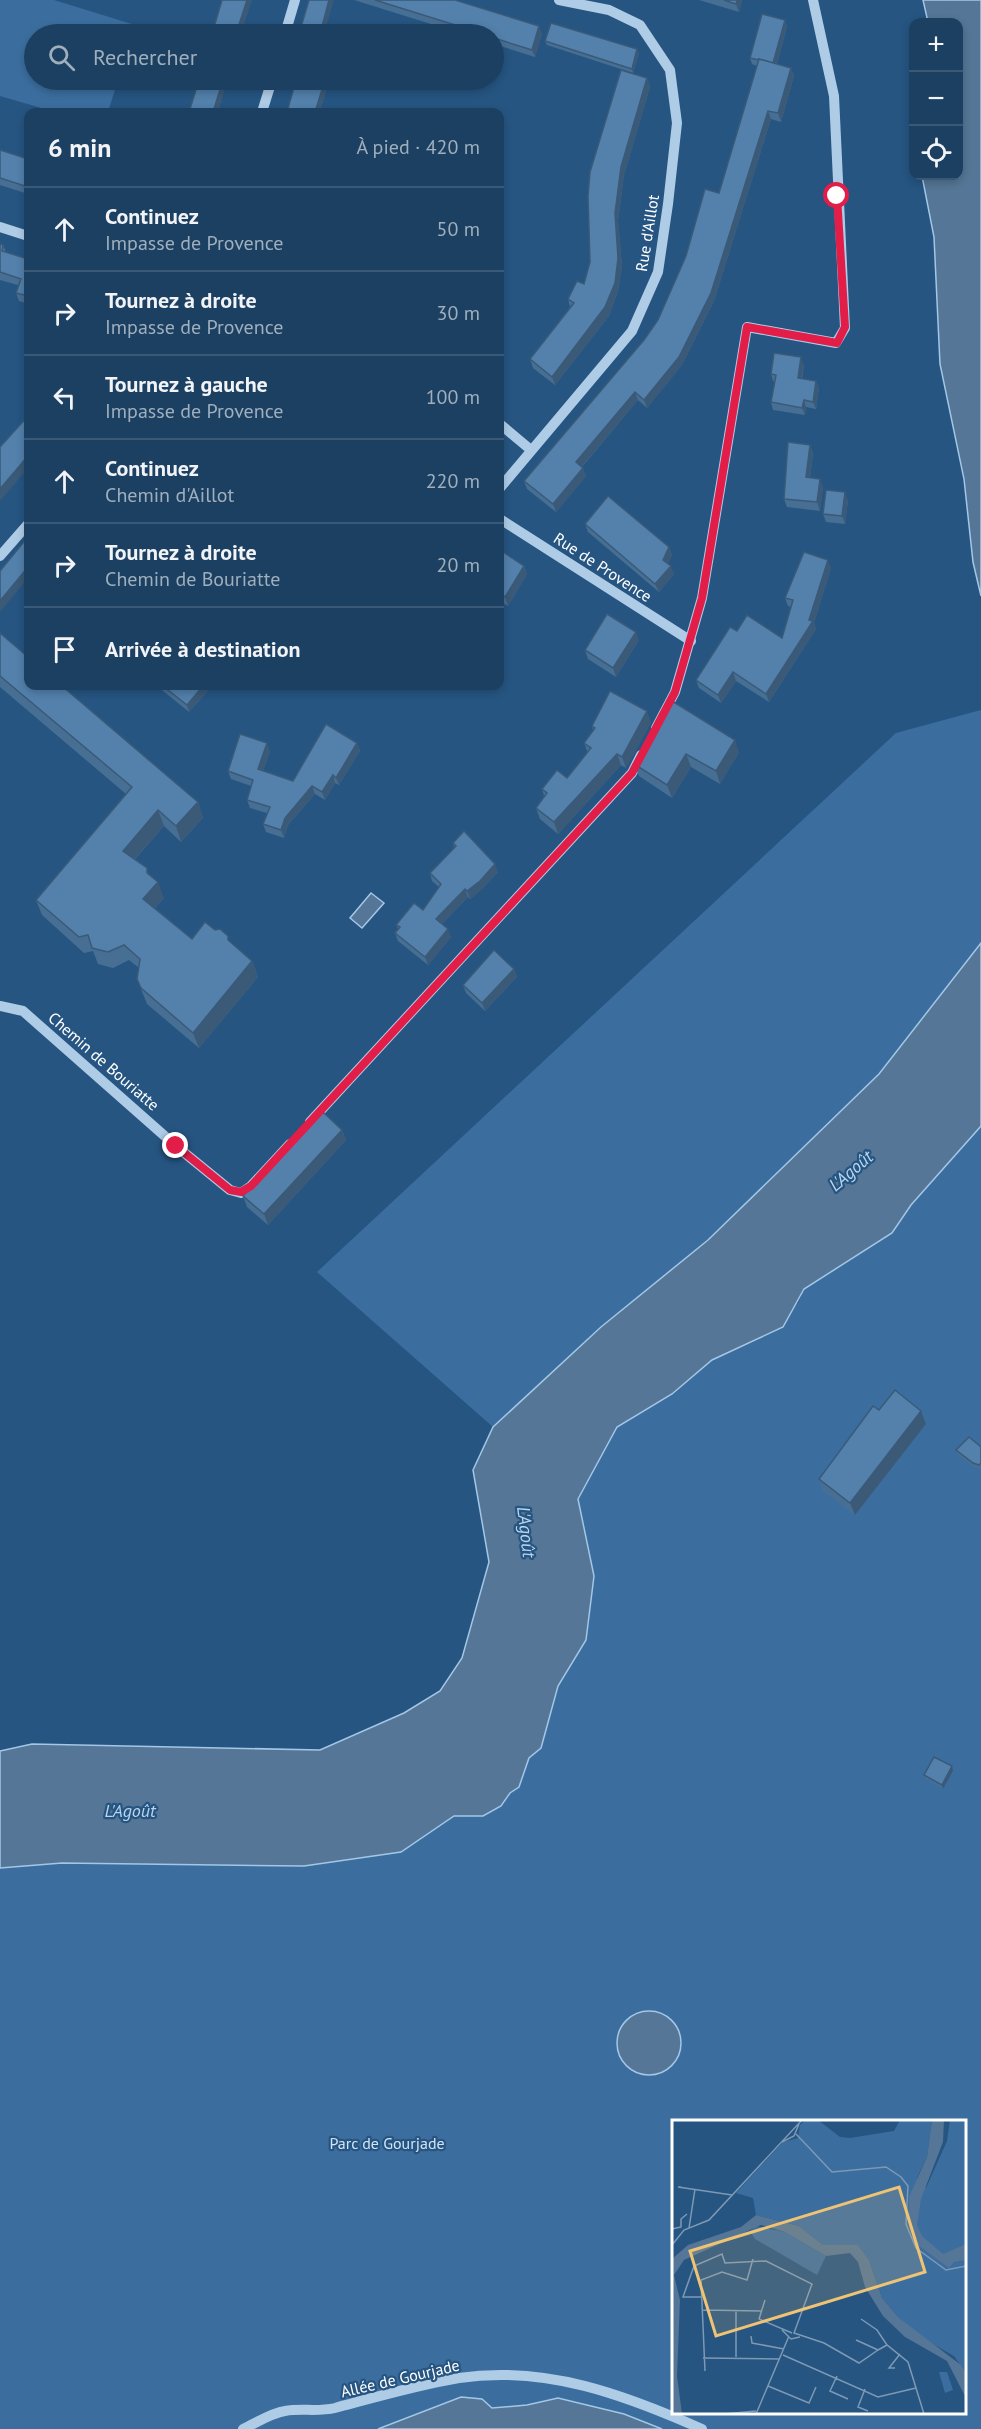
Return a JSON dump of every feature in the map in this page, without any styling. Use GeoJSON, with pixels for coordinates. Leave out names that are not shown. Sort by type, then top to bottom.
{"type":"FeatureCollection","features":[{"type":"Feature","properties":{"kind":"street"},"geometry":{"type":"LineString","coordinates":[[288,24],[295,0]]}},
{"type":"Feature","properties":{"kind":"street","name":"Rue d'Aillot"},"geometry":{"type":"LineString","coordinates":[[504,483],[632,331],[658,272],[677,123],[670,70],[640,25],[609,10],[559,0]]}},
{"type":"Feature","properties":{"kind":"street"},"geometry":{"type":"LineString","coordinates":[[691,641],[702,598],[747,327],[837,343],[845,327],[834,96],[813,0]]}},
{"type":"Feature","properties":{"kind":"street"},"geometry":{"type":"LineString","coordinates":[[263,108],[269,90]]}},
{"type":"Feature","properties":{"kind":"street"},"geometry":{"type":"LineString","coordinates":[[0,227],[24,235]]}},
{"type":"Feature","properties":{"kind":"street"},"geometry":{"type":"LineString","coordinates":[[504,427],[531,450]]}},
{"type":"Feature","properties":{"kind":"street","name":"Rue de Provence"},"geometry":{"type":"LineString","coordinates":[[504,522],[691,641]]}},
{"type":"Feature","properties":{"kind":"street"},"geometry":{"type":"LineString","coordinates":[[0,556],[24,529]]}},
{"type":"Feature","properties":{"kind":"street","name":"Chemin de Bouriatte"},"geometry":{"type":"LineString","coordinates":[[0,1006],[23,1011],[230,1190],[241,1192],[251,1186],[632,773],[675,692],[691,641]]}},
{"type":"Feature","properties":{"kind":"street","name":"Allée de Gourjade"},"geometry":{"type":"LineString","coordinates":[[243,2429],[283,2411],[331,2409],[441,2382],[512,2376],[548,2378],[583,2384],[642,2402],[702,2429]]}},
{"type":"Feature","properties":{"kind":"green space"},"geometry":{"type":"Polygon","coordinates":[[[0,0],[54,0],[132,24],[24,24],[24,90],[115,90],[109,108],[41,108],[0,96],[0,0]]]}},
{"type":"Feature","properties":{"kind":"green space"},"geometry":{"type":"Polygon","coordinates":[[[981,710],[981,943],[879,1074],[708,1240],[601,1327],[493,1427],[317,1272],[896,733],[981,710]]]}},
{"type":"Feature","properties":{"kind":"green space","name":"Parc de Gourjade"},"geometry":{"type":"Polygon","coordinates":[[[981,1126],[981,2429],[0,2429],[0,1868],[62,1863],[304,1866],[400,1852],[454,1816],[483,1816],[501,1806],[510,1793],[519,1786],[529,1758],[541,1748],[558,1686],[586,1640],[594,1576],[578,1499],[617,1427],[672,1394],[712,1360],[758,1340],[798,1303],[804,1289],[892,1233],[911,1205],[981,1126]]]}},
{"type":"Feature","properties":{"kind":"water"},"geometry":{"type":"Polygon","coordinates":[[[923,0],[981,0],[981,596],[973,562],[964,479],[940,364],[934,237],[923,180],[963,180],[963,18],[927,18],[923,0]]]}},
{"type":"Feature","properties":{"kind":"water"},"geometry":{"type":"Polygon","coordinates":[[[371,893],[384,903],[362,928],[350,918],[371,893]]]}},
{"type":"Feature","properties":{"kind":"water","name":"L'Agoût"},"geometry":{"type":"Polygon","coordinates":[[[981,943],[981,1126],[911,1205],[892,1233],[804,1289],[783,1327],[712,1360],[672,1394],[617,1427],[578,1499],[594,1576],[586,1640],[558,1686],[541,1748],[529,1758],[519,1787],[510,1793],[501,1806],[483,1816],[454,1816],[401,1852],[304,1866],[62,1863],[0,1868],[0,1751],[32,1744],[320,1750],[404,1713],[440,1691],[462,1658],[489,1562],[473,1470],[493,1427],[601,1327],[708,1240],[879,1074],[981,943]]]}},
{"type":"Feature","properties":{"kind":"water"},"geometry":{"type":"Polygon","coordinates":[[[649,2011],[667,2017],[675,2025],[681,2043],[675,2061],[667,2069],[649,2075],[631,2069],[623,2061],[617,2043],[623,2025],[631,2017],[649,2011]]]}},
{"type":"Feature","properties":{"kind":"water"},"geometry":{"type":"Polygon","coordinates":[[[461,2397],[482,2399],[492,2408],[527,2405],[558,2398],[624,2414],[662,2429],[378,2429],[461,2397]]]}},
{"type":"Feature","properties":{"kind":"building"},"geometry":{"type":"Polygon","coordinates":[[[222,0],[247,0],[239,24],[215,24],[222,0]]]}},
{"type":"Feature","properties":{"kind":"building"},"geometry":{"type":"Polygon","coordinates":[[[309,0],[329,0],[323,24],[302,24],[309,0]]]}},
{"type":"Feature","properties":{"kind":"building"},"geometry":{"type":"Polygon","coordinates":[[[375,0],[455,0],[539,26],[532,50],[504,41],[504,24],[452,24],[375,0]]]}},
{"type":"Feature","properties":{"kind":"building"},"geometry":{"type":"Polygon","coordinates":[[[724,0],[737,0],[736,4],[724,0]]]}},
{"type":"Feature","properties":{"kind":"building"},"geometry":{"type":"Polygon","coordinates":[[[762,14],[785,20],[773,63],[750,58],[762,14]]]}},
{"type":"Feature","properties":{"kind":"building"},"geometry":{"type":"Polygon","coordinates":[[[551,23],[637,49],[632,69],[545,41],[551,23]]]}},
{"type":"Feature","properties":{"kind":"building"},"geometry":{"type":"Polygon","coordinates":[[[759,59],[791,68],[778,113],[768,111],[711,293],[679,357],[644,400],[635,392],[576,462],[583,468],[553,504],[524,481],[644,340],[658,320],[686,256],[705,189],[719,193],[759,59]]]}},
{"type":"Feature","properties":{"kind":"building"},"geometry":{"type":"Polygon","coordinates":[[[621,70],[647,78],[621,167],[615,213],[618,258],[615,283],[605,307],[552,377],[530,359],[574,303],[568,299],[577,281],[584,284],[590,262],[588,196],[590,172],[621,70]]]}},
{"type":"Feature","properties":{"kind":"building"},"geometry":{"type":"Polygon","coordinates":[[[196,90],[220,90],[214,108],[190,108],[196,90]]]}},
{"type":"Feature","properties":{"kind":"building"},"geometry":{"type":"Polygon","coordinates":[[[293,90],[322,90],[316,108],[288,108],[293,90]]]}},
{"type":"Feature","properties":{"kind":"building"},"geometry":{"type":"Polygon","coordinates":[[[0,150],[24,158],[24,186],[0,178],[0,150]]]}},
{"type":"Feature","properties":{"kind":"building"},"geometry":{"type":"Polygon","coordinates":[[[0,244],[3,245],[2,251],[24,258],[24,295],[16,293],[21,279],[0,272],[0,244]]]}},
{"type":"Feature","properties":{"kind":"building"},"geometry":{"type":"Polygon","coordinates":[[[774,353],[801,357],[798,378],[816,381],[813,402],[804,400],[802,408],[771,402],[776,375],[771,374],[774,353]]]}},
{"type":"Feature","properties":{"kind":"building"},"geometry":{"type":"Polygon","coordinates":[[[24,420],[24,461],[0,489],[0,447],[24,420]]]}},
{"type":"Feature","properties":{"kind":"building"},"geometry":{"type":"Polygon","coordinates":[[[788,442],[810,445],[806,477],[820,479],[817,502],[784,499],[788,442]]]}},
{"type":"Feature","properties":{"kind":"building"},"geometry":{"type":"Polygon","coordinates":[[[826,490],[845,492],[842,516],[823,514],[826,490]]]}},
{"type":"Feature","properties":{"kind":"building"},"geometry":{"type":"Polygon","coordinates":[[[608,496],[669,547],[663,560],[671,566],[655,584],[585,524],[608,496]]]}},
{"type":"Feature","properties":{"kind":"building"},"geometry":{"type":"Polygon","coordinates":[[[24,542],[24,572],[0,601],[0,571],[24,542]]]}},
{"type":"Feature","properties":{"kind":"building"},"geometry":{"type":"Polygon","coordinates":[[[804,552],[828,560],[809,620],[813,621],[766,694],[733,672],[718,695],[696,680],[730,627],[737,631],[747,615],[782,638],[793,600],[785,598],[804,552]]]}},
{"type":"Feature","properties":{"kind":"building"},"geometry":{"type":"Polygon","coordinates":[[[504,553],[524,566],[504,596],[504,553]]]}},
{"type":"Feature","properties":{"kind":"building"},"geometry":{"type":"Polygon","coordinates":[[[607,614],[636,632],[613,668],[585,650],[607,614]]]}},
{"type":"Feature","properties":{"kind":"building"},"geometry":{"type":"Polygon","coordinates":[[[0,633],[24,654],[24,690],[67,690],[198,802],[176,826],[158,810],[123,851],[147,868],[147,873],[158,882],[143,899],[192,939],[205,922],[215,930],[220,929],[228,936],[228,940],[252,961],[193,1033],[141,988],[137,979],[140,959],[124,945],[108,952],[92,948],[88,935],[79,937],[36,900],[132,787],[0,676],[0,633]]]}},
{"type":"Feature","properties":{"kind":"building"},"geometry":{"type":"Polygon","coordinates":[[[168,690],[200,690],[187,705],[168,690]]]}},
{"type":"Feature","properties":{"kind":"building"},"geometry":{"type":"Polygon","coordinates":[[[610,691],[647,711],[622,757],[617,754],[554,822],[536,808],[547,793],[542,789],[557,770],[567,778],[591,748],[584,743],[595,728],[592,726],[610,691]]]}},
{"type":"Feature","properties":{"kind":"building"},"geometry":{"type":"Polygon","coordinates":[[[672,701],[735,740],[716,771],[686,754],[667,785],[634,764],[659,716],[662,718],[672,701]]]}},
{"type":"Feature","properties":{"kind":"building"},"geometry":{"type":"Polygon","coordinates":[[[326,724],[357,743],[336,778],[333,775],[322,792],[312,786],[285,818],[281,830],[263,824],[270,807],[247,800],[253,780],[228,771],[240,734],[267,743],[258,769],[293,781],[326,724]]]}},
{"type":"Feature","properties":{"kind":"building"},"geometry":{"type":"Polygon","coordinates":[[[464,831],[495,864],[480,881],[467,891],[465,889],[436,919],[448,929],[425,957],[395,933],[400,927],[396,925],[414,903],[423,910],[441,884],[430,873],[456,846],[453,843],[464,831]]]}},
{"type":"Feature","properties":{"kind":"building"},"geometry":{"type":"Polygon","coordinates":[[[494,950],[514,969],[482,1003],[463,985],[494,950]]]}},
{"type":"Feature","properties":{"kind":"building"},"geometry":{"type":"Polygon","coordinates":[[[318,1113],[324,1113],[342,1130],[264,1214],[243,1196],[318,1113]]]}},
{"type":"Feature","properties":{"kind":"building"},"geometry":{"type":"Polygon","coordinates":[[[895,1390],[921,1411],[850,1503],[819,1479],[873,1406],[879,1410],[895,1390]]]}},
{"type":"Feature","properties":{"kind":"building"},"geometry":{"type":"Polygon","coordinates":[[[969,1437],[981,1447],[979,1465],[956,1450],[969,1437]]]}},
{"type":"Feature","properties":{"kind":"building"},"geometry":{"type":"Polygon","coordinates":[[[934,1757],[952,1766],[942,1785],[924,1775],[934,1757]]]}},
{"type":"Feature","properties":{"kind":"route"},"geometry":{"type":"LineString","coordinates":[[176,1146],[230,1190],[241,1192],[251,1186],[632,773],[675,692],[691,641],[702,598],[747,327],[837,343],[845,327],[837,196]]}}]}
